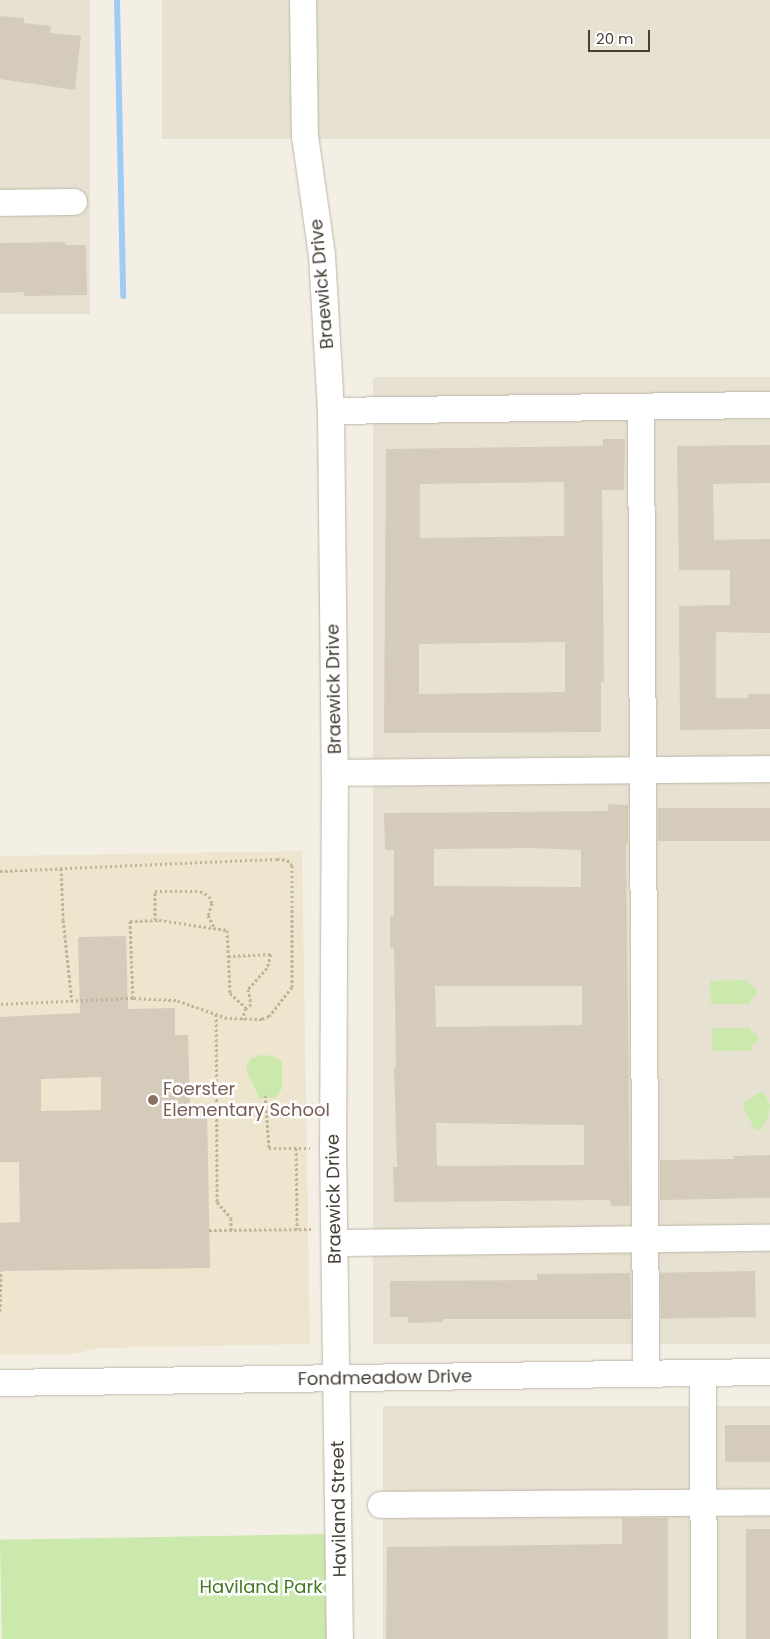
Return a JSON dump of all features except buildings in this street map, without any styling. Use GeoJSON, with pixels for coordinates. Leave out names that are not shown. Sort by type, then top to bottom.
{"type":"FeatureCollection","features":[{"type":"Feature","properties":{"kind":"street","name":"Braewick Drive"},"geometry":{"type":"LineString","coordinates":[[303,0],[305,136],[322,255],[331,411],[335,773],[334,1148],[338,1379]]}},
{"type":"Feature","properties":{"kind":"street"},"geometry":{"type":"LineString","coordinates":[[0,203],[74,202]]}},
{"type":"Feature","properties":{"kind":"street"},"geometry":{"type":"LineString","coordinates":[[331,411],[770,405]]}},
{"type":"Feature","properties":{"kind":"street"},"geometry":{"type":"LineString","coordinates":[[641,408],[646,1374]]}},
{"type":"Feature","properties":{"kind":"street"},"geometry":{"type":"LineString","coordinates":[[335,773],[770,770]]}},
{"type":"Feature","properties":{"kind":"street"},"geometry":{"type":"LineString","coordinates":[[335,1236],[645,1240],[770,1238]]}},
{"type":"Feature","properties":{"kind":"street","name":"Fondmeadow Drive"},"geometry":{"type":"LineString","coordinates":[[0,1384],[770,1372]]}},
{"type":"Feature","properties":{"kind":"street"},"geometry":{"type":"LineString","coordinates":[[702,1373],[704,1639]]}},
{"type":"Feature","properties":{"kind":"street","name":"Haviland Street"},"geometry":{"type":"LineString","coordinates":[[338,1379],[340,1639]]}},
{"type":"Feature","properties":{"kind":"street"},"geometry":{"type":"LineString","coordinates":[[381,1505],[770,1502]]}},
{"type":"Feature","properties":{"kind":"path"},"geometry":{"type":"LineString","coordinates":[[0,871],[287,860],[292,865],[292,987],[269,1016],[262,1019],[242,1019],[216,1014],[176,1000],[133,998],[0,1004]]}},
{"type":"Feature","properties":{"kind":"path"},"geometry":{"type":"LineString","coordinates":[[61,868],[63,920],[72,1001]]}},
{"type":"Feature","properties":{"kind":"path"},"geometry":{"type":"LineString","coordinates":[[155,920],[155,890],[200,891],[208,896],[212,903],[208,915],[214,927]]}},
{"type":"Feature","properties":{"kind":"path"},"geometry":{"type":"LineString","coordinates":[[133,998],[130,921],[155,920],[228,930],[230,993],[246,1008]]}},
{"type":"Feature","properties":{"kind":"path"},"geometry":{"type":"LineString","coordinates":[[228,956],[272,954],[267,968],[248,989],[251,1004],[246,1008],[242,1019]]}},
{"type":"Feature","properties":{"kind":"path"},"geometry":{"type":"LineString","coordinates":[[216,1014],[217,1202],[231,1218],[232,1230]]}},
{"type":"Feature","properties":{"kind":"path"},"geometry":{"type":"LineString","coordinates":[[265,1095],[269,1148],[334,1148]]}},
{"type":"Feature","properties":{"kind":"path"},"geometry":{"type":"LineString","coordinates":[[296,1148],[297,1229]]}},
{"type":"Feature","properties":{"kind":"path"},"geometry":{"type":"LineString","coordinates":[[210,1230],[297,1229],[335,1236]]}},
{"type":"Feature","properties":{"kind":"path"},"geometry":{"type":"LineString","coordinates":[[0,1311],[1,1271]]}},
{"type":"Feature","properties":{"kind":"shaded area"},"geometry":{"type":"Polygon","coordinates":[[[0,0],[90,0],[90,314],[0,314],[0,0]]]}},
{"type":"Feature","properties":{"kind":"shaded area"},"geometry":{"type":"Polygon","coordinates":[[[162,0],[770,0],[770,139],[162,139],[162,0]]]}},
{"type":"Feature","properties":{"kind":"shaded area"},"geometry":{"type":"Polygon","coordinates":[[[373,377],[770,377],[770,1344],[373,1344],[373,377]]]}},
{"type":"Feature","properties":{"kind":"shaded area","name":"Foerster Elementary School"},"geometry":{"type":"Polygon","coordinates":[[[302,851],[310,1344],[97,1348],[74,1354],[0,1355],[0,856],[302,851]]]}},
{"type":"Feature","properties":{"kind":"shaded area"},"geometry":{"type":"Polygon","coordinates":[[[383,1406],[770,1406],[770,1639],[383,1639],[383,1406]]]}},
{"type":"Feature","properties":{"kind":"green space"},"geometry":{"type":"Polygon","coordinates":[[[749,980],[749,985],[754,986],[757,990],[755,997],[750,999],[750,1004],[711,1004],[710,981],[749,980]]]}},
{"type":"Feature","properties":{"kind":"green space"},"geometry":{"type":"Polygon","coordinates":[[[712,1028],[750,1028],[751,1032],[757,1035],[758,1043],[751,1046],[751,1051],[712,1051],[712,1028]]]}},
{"type":"Feature","properties":{"kind":"green space"},"geometry":{"type":"Polygon","coordinates":[[[261,1055],[274,1056],[282,1062],[282,1088],[275,1098],[259,1098],[246,1069],[250,1059],[261,1055]]]}},
{"type":"Feature","properties":{"kind":"green space"},"geometry":{"type":"Polygon","coordinates":[[[758,1093],[764,1093],[770,1105],[769,1114],[761,1130],[755,1130],[744,1109],[744,1103],[758,1093]]]}},
{"type":"Feature","properties":{"kind":"green space","name":"Haviland Park"},"geometry":{"type":"Polygon","coordinates":[[[325,1534],[327,1639],[2,1639],[0,1540],[325,1534]]]}},
{"type":"Feature","properties":{"kind":"waterway"},"geometry":{"type":"LineString","coordinates":[[117,0],[123,296]]}},
{"type":"Feature","properties":{"kind":"place","name":"Foerster Elementary School"},"geometry":{"type":"Point","coordinates":[153,1100]}}]}
